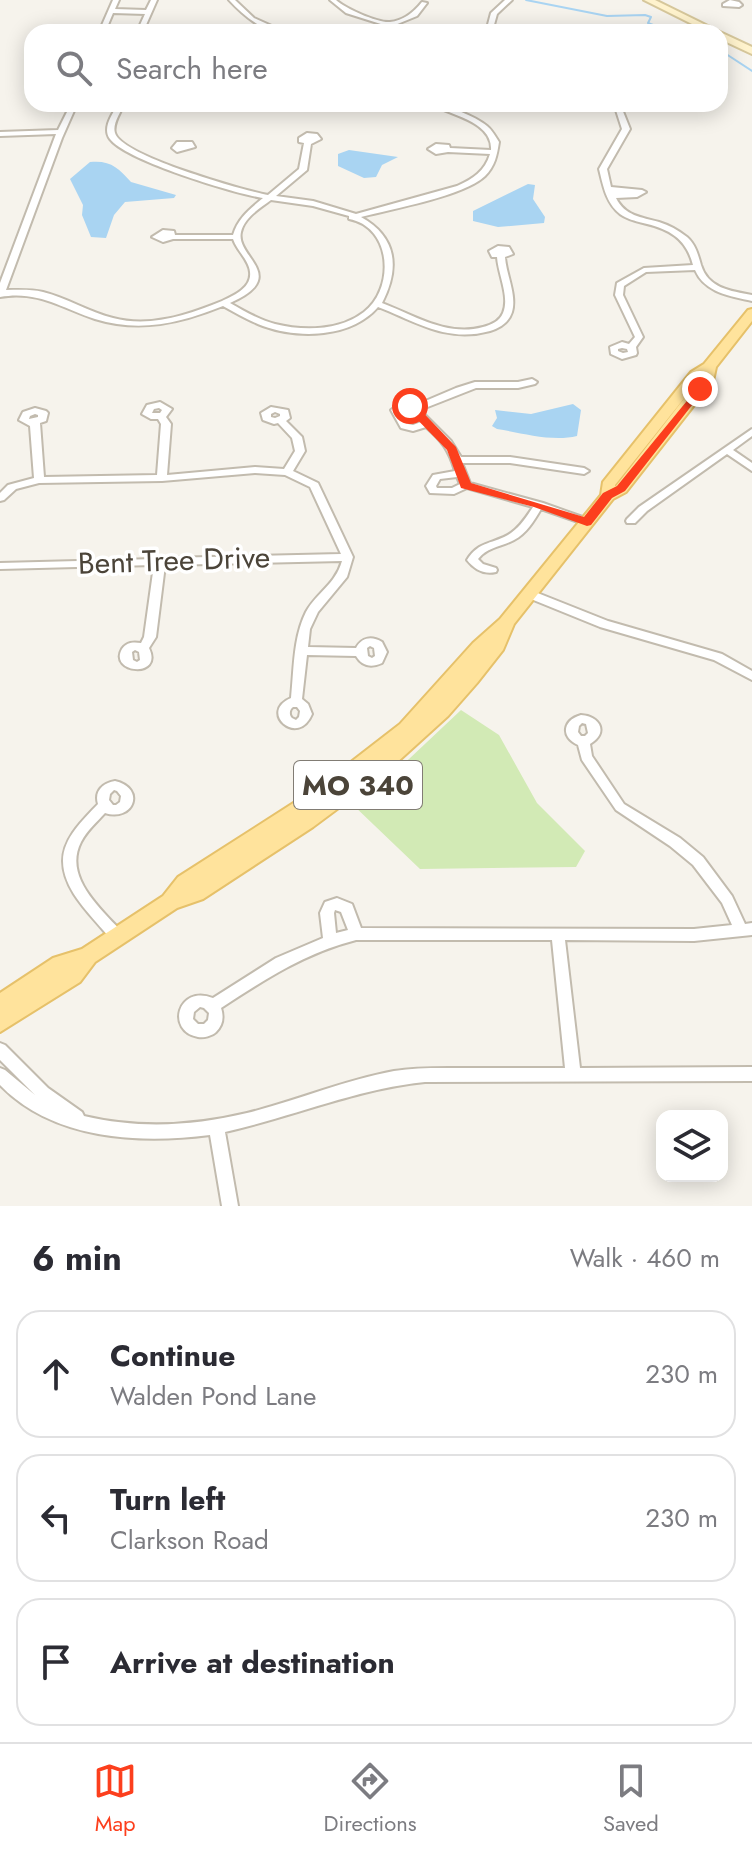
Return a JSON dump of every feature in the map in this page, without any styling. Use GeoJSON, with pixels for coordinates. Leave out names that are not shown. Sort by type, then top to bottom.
{"type":"FeatureCollection","features":[{"type":"Feature","properties":{"kind":"main road"},"geometry":{"type":"LineString","coordinates":[[648,0],[698,24]]}},
{"type":"Feature","properties":{"kind":"main road"},"geometry":{"type":"LineString","coordinates":[[728,39],[752,51]]}},
{"type":"Feature","properties":{"kind":"main road","name":"MO 340"},"geometry":{"type":"LineString","coordinates":[[0,1004],[10,993],[60,964],[88,956],[170,902],[196,893],[392,760],[458,695],[502,640],[506,623],[608,496],[621,489],[708,378],[709,367],[752,313]]}},
{"type":"Feature","properties":{"kind":"main road","name":"MO 340"},"geometry":{"type":"LineString","coordinates":[[0,1023],[73,976],[88,956]]}},
{"type":"Feature","properties":{"kind":"street"},"geometry":{"type":"LineString","coordinates":[[105,24],[116,0]]}},
{"type":"Feature","properties":{"kind":"street"},"geometry":{"type":"LineString","coordinates":[[143,24],[154,0]]}},
{"type":"Feature","properties":{"kind":"street"},"geometry":{"type":"LineString","coordinates":[[232,0],[243,7],[252,19],[264,24]]}},
{"type":"Feature","properties":{"kind":"street"},"geometry":{"type":"LineString","coordinates":[[333,0],[343,10],[388,23],[415,15],[425,1]]}},
{"type":"Feature","properties":{"kind":"street"},"geometry":{"type":"LineString","coordinates":[[491,24],[494,13],[509,0]]}},
{"type":"Feature","properties":{"kind":"street"},"geometry":{"type":"LineString","coordinates":[[110,11],[149,12]]}},
{"type":"Feature","properties":{"kind":"street"},"geometry":{"type":"LineString","coordinates":[[70,112],[0,295],[56,301],[119,322],[135,324],[178,320],[223,303],[248,289],[254,277],[254,266],[236,237]]}},
{"type":"Feature","properties":{"kind":"street"},"geometry":{"type":"LineString","coordinates":[[116,112],[111,121],[112,137],[121,145],[233,190],[313,204],[352,217],[382,237],[386,245],[387,279],[377,304],[353,323],[313,331],[269,325],[223,303]]}},
{"type":"Feature","properties":{"kind":"street"},"geometry":{"type":"LineString","coordinates":[[352,217],[460,188],[486,172],[495,142],[487,129],[451,112]]}},
{"type":"Feature","properties":{"kind":"street"},"geometry":{"type":"LineString","coordinates":[[620,112],[626,129],[603,169],[613,204],[621,213],[682,237],[695,252],[708,283],[726,292],[752,298]]}},
{"type":"Feature","properties":{"kind":"street"},"geometry":{"type":"LineString","coordinates":[[0,135],[59,135]]}},
{"type":"Feature","properties":{"kind":"street"},"geometry":{"type":"LineString","coordinates":[[236,237],[242,222],[303,170],[308,142]]}},
{"type":"Feature","properties":{"kind":"street"},"geometry":{"type":"LineString","coordinates":[[158,160],[178,150]]}},
{"type":"Feature","properties":{"kind":"street"},"geometry":{"type":"LineString","coordinates":[[448,150],[494,152]]}},
{"type":"Feature","properties":{"kind":"street"},"geometry":{"type":"LineString","coordinates":[[172,237],[236,237]]}},
{"type":"Feature","properties":{"kind":"street"},"geometry":{"type":"LineString","coordinates":[[377,304],[444,331],[487,329],[505,318],[509,310],[501,256]]}},
{"type":"Feature","properties":{"kind":"street"},"geometry":{"type":"LineString","coordinates":[[631,347],[639,337],[619,295],[620,285],[644,270],[699,267]]}},
{"type":"Feature","properties":{"kind":"street"},"geometry":{"type":"LineString","coordinates":[[426,424],[408,427],[395,412],[402,406],[414,409],[471,386],[520,386],[532,382]]}},
{"type":"Feature","properties":{"kind":"street"},"geometry":{"type":"LineString","coordinates":[[414,409],[426,424],[446,440],[466,485]]}},
{"type":"Feature","properties":{"kind":"street"},"geometry":{"type":"LineString","coordinates":[[161,416],[166,424],[162,478]]}},
{"type":"Feature","properties":{"kind":"street"},"geometry":{"type":"LineString","coordinates":[[280,420],[297,437],[300,451],[287,472]]}},
{"type":"Feature","properties":{"kind":"street"},"geometry":{"type":"LineString","coordinates":[[35,423],[39,480]]}},
{"type":"Feature","properties":{"kind":"street"},"geometry":{"type":"LineString","coordinates":[[631,521],[643,509],[752,432]]}},
{"type":"Feature","properties":{"kind":"street"},"geometry":{"type":"LineString","coordinates":[[727,450],[752,468]]}},
{"type":"Feature","properties":{"kind":"street"},"geometry":{"type":"LineString","coordinates":[[457,460],[510,460],[584,471]]}},
{"type":"Feature","properties":{"kind":"street"},"geometry":{"type":"LineString","coordinates":[[0,498],[12,487],[39,480],[162,478],[255,470],[301,476],[320,491],[348,557],[343,575],[308,619],[301,651],[296,703]]}},
{"type":"Feature","properties":{"kind":"street"},"geometry":{"type":"LineString","coordinates":[[460,473],[437,477],[431,486],[443,492],[466,485],[587,522]]}},
{"type":"Feature","properties":{"kind":"street"},"geometry":{"type":"LineString","coordinates":[[492,570],[479,567],[472,560],[474,555],[479,549],[519,532],[539,505]]}},
{"type":"Feature","properties":{"kind":"street","name":"Bent Tree Drive"},"geometry":{"type":"LineString","coordinates":[[0,566],[348,557]]}},
{"type":"Feature","properties":{"kind":"street"},"geometry":{"type":"LineString","coordinates":[[143,648],[150,637],[160,560]]}},
{"type":"Feature","properties":{"kind":"street"},"geometry":{"type":"LineString","coordinates":[[530,594],[604,624],[718,657],[752,676]]}},
{"type":"Feature","properties":{"kind":"street"},"geometry":{"type":"LineString","coordinates":[[301,651],[359,652]]}},
{"type":"Feature","properties":{"kind":"street"},"geometry":{"type":"LineString","coordinates":[[213,1006],[274,964],[330,939],[356,934],[694,935],[747,930],[698,861],[675,842],[620,807],[586,757],[583,740]]}},
{"type":"Feature","properties":{"kind":"street"},"geometry":{"type":"LineString","coordinates":[[104,806],[79,834],[69,858],[69,869],[78,893],[118,937]]}},
{"type":"Feature","properties":{"kind":"street"},"geometry":{"type":"LineString","coordinates":[[330,939],[327,913],[330,906],[337,904],[347,908],[356,934]]}},
{"type":"Feature","properties":{"kind":"street"},"geometry":{"type":"LineString","coordinates":[[558,936],[573,1075]]}},
{"type":"Feature","properties":{"kind":"street"},"geometry":{"type":"LineString","coordinates":[[0,1050],[43,1093],[87,1124]]}},
{"type":"Feature","properties":{"kind":"street"},"geometry":{"type":"LineString","coordinates":[[0,1075],[39,1106],[87,1124],[140,1134],[217,1129],[351,1088],[425,1075],[752,1074]]}},
{"type":"Feature","properties":{"kind":"street"},"geometry":{"type":"LineString","coordinates":[[217,1129],[230,1206]]}},
{"type":"Feature","properties":{"kind":"green space"},"geometry":{"type":"Polygon","coordinates":[[[461,710],[499,735],[537,803],[585,851],[576,867],[420,869],[351,803],[409,759],[461,710]]]}},
{"type":"Feature","properties":{"kind":"water"},"geometry":{"type":"Polygon","coordinates":[[[349,150],[398,157],[382,165],[376,177],[364,178],[338,166],[338,154],[349,150]]]}},
{"type":"Feature","properties":{"kind":"water"},"geometry":{"type":"Polygon","coordinates":[[[90,162],[109,164],[131,182],[176,195],[174,198],[125,202],[114,215],[106,238],[91,237],[82,215],[83,205],[70,179],[90,162]]]}},
{"type":"Feature","properties":{"kind":"water"},"geometry":{"type":"Polygon","coordinates":[[[528,184],[535,185],[533,199],[545,217],[544,223],[498,227],[473,221],[473,211],[528,184]]]}},
{"type":"Feature","properties":{"kind":"water"},"geometry":{"type":"Polygon","coordinates":[[[573,404],[581,410],[577,436],[547,437],[492,426],[497,418],[495,410],[531,414],[573,404]]]}},
{"type":"Feature","properties":{"kind":"waterway"},"geometry":{"type":"LineString","coordinates":[[526,0],[607,16],[645,15],[651,17],[648,23],[651,24]]}},
{"type":"Feature","properties":{"kind":"waterway"},"geometry":{"type":"LineString","coordinates":[[728,55],[752,71]]}},
{"type":"Feature","properties":{"kind":"route"},"geometry":{"type":"LineString","coordinates":[[410,406],[446,440],[466,485],[587,522],[608,496],[621,489],[700,389]]}}]}
